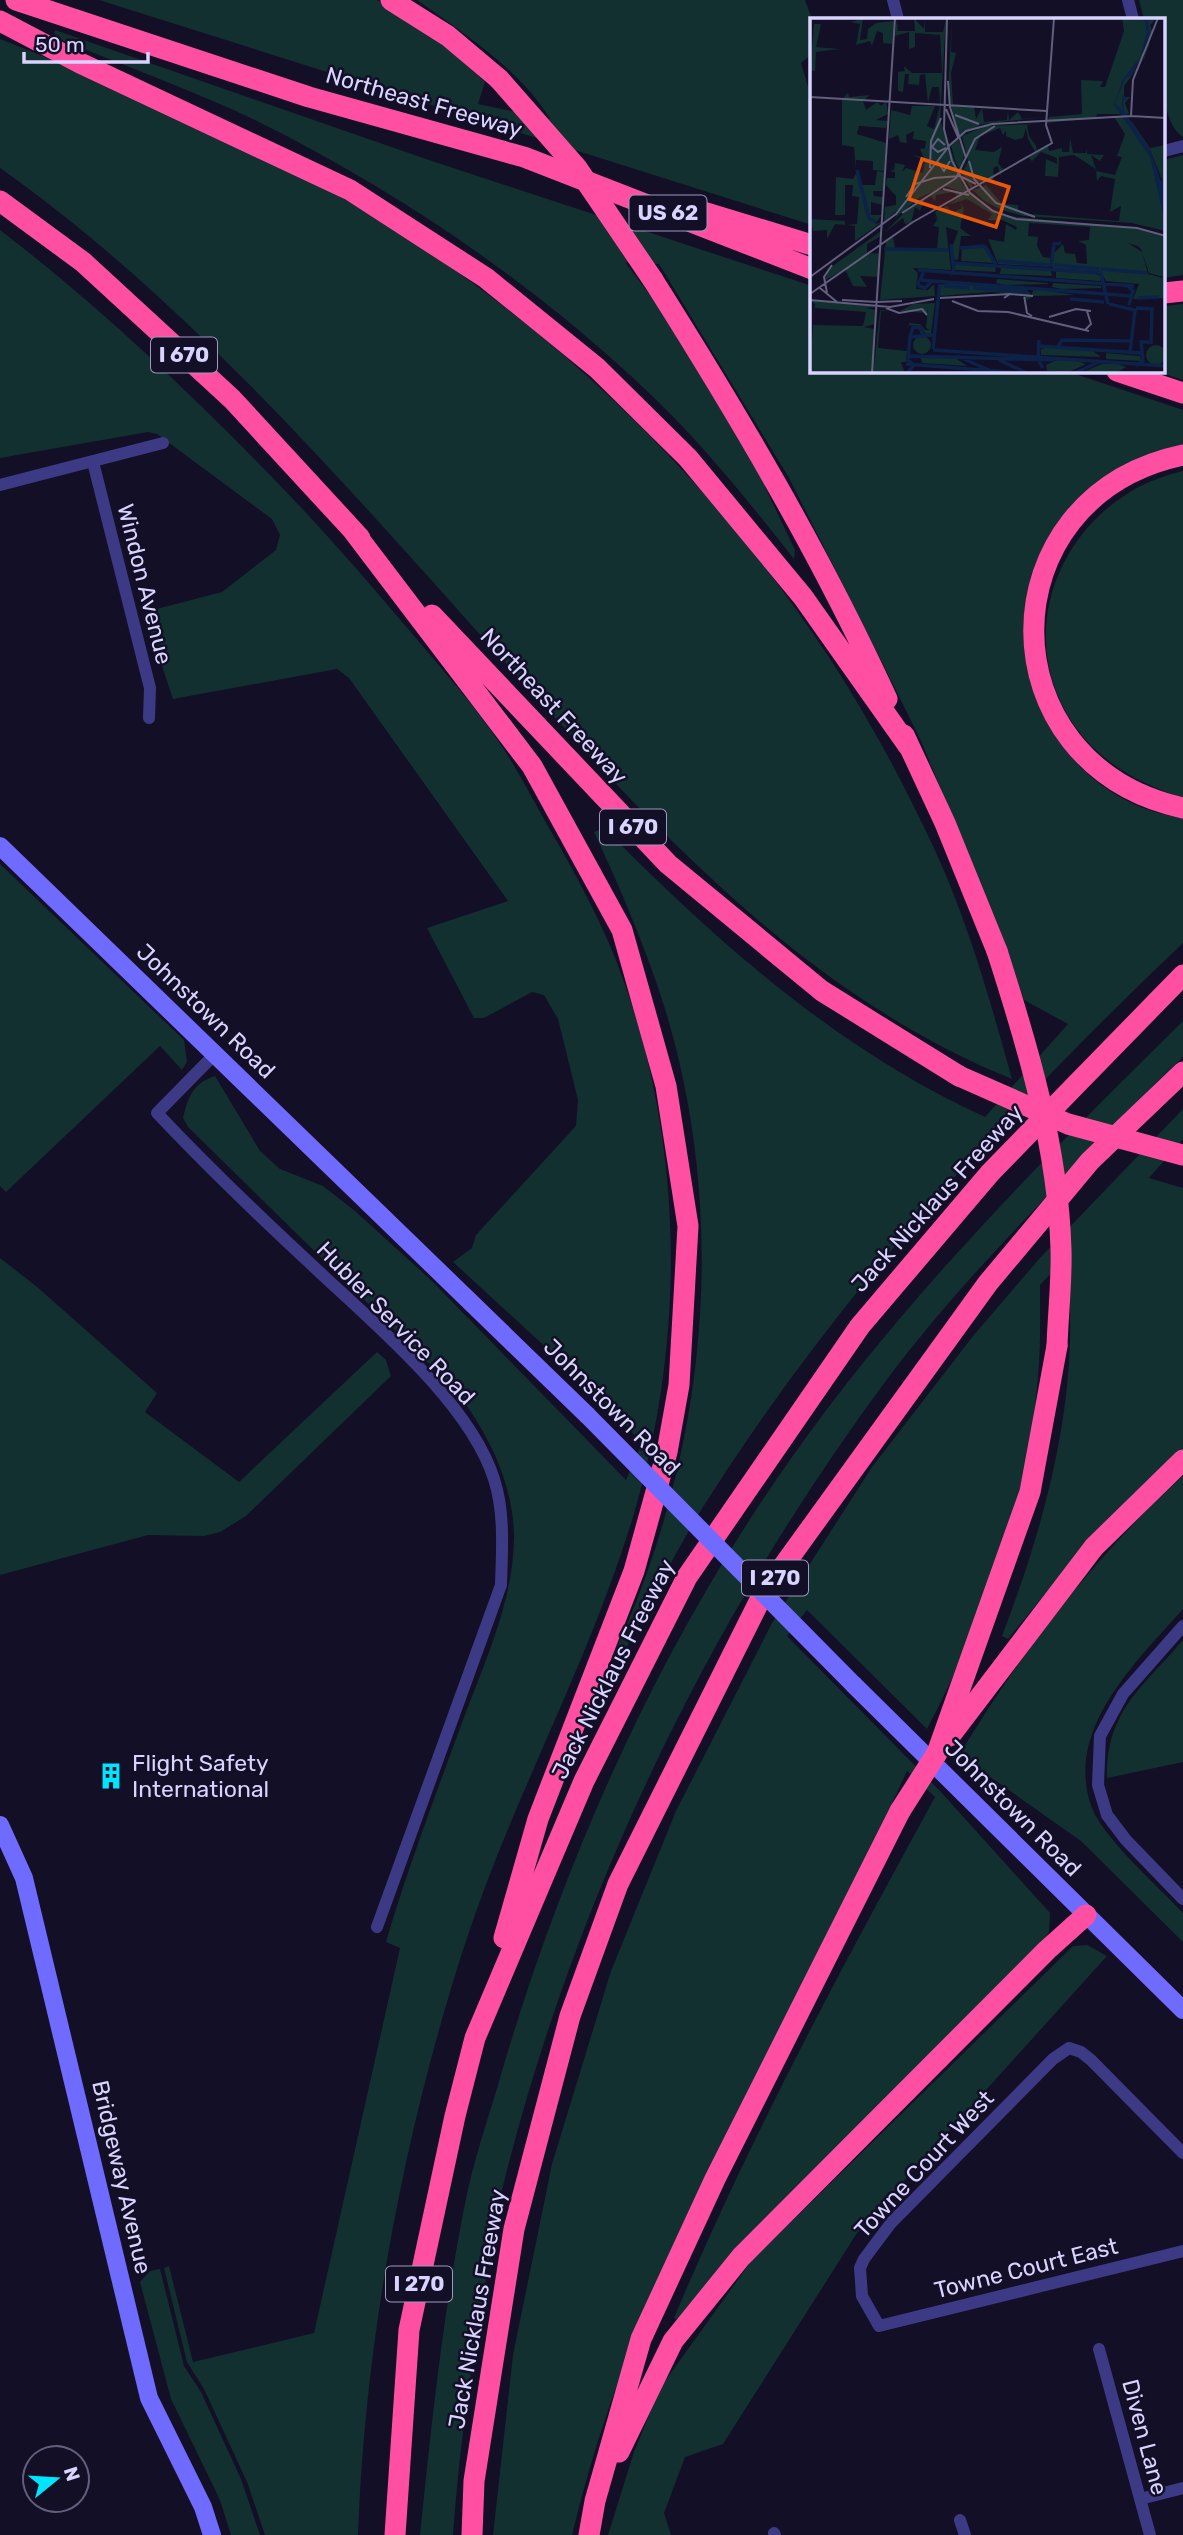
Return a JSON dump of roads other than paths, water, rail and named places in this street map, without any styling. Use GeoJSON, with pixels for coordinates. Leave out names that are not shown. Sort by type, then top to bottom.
{"type":"FeatureCollection","features":[{"type":"Feature","properties":{"kind":"highway","name":"Northeast Freeway"},"geometry":{"type":"LineString","coordinates":[[16,0],[309,97],[524,157],[810,269]]}},
{"type":"Feature","properties":{"kind":"highway"},"geometry":{"type":"LineString","coordinates":[[391,0],[448,36],[499,79],[577,168],[653,280],[782,489],[851,621],[946,822],[997,951],[1021,1027],[1052,1156],[1061,1250],[1057,1346],[1030,1492],[961,1708],[937,1753],[900,1811],[715,2179],[641,2339],[595,2501],[589,2535]]}},
{"type":"Feature","properties":{"kind":"highway"},"geometry":{"type":"LineString","coordinates":[[0,21],[80,63],[351,190],[496,286],[597,368],[688,458],[803,597],[909,747]]}},
{"type":"Feature","properties":{"kind":"highway"},"geometry":{"type":"LineString","coordinates":[[524,157],[810,244]]}},
{"type":"Feature","properties":{"kind":"highway","name":"Northeast Freeway"},"geometry":{"type":"LineString","coordinates":[[0,201],[83,262],[232,398],[668,864],[822,992],[960,1076],[1068,1124],[1183,1156]]}},
{"type":"Feature","properties":{"kind":"highway"},"geometry":{"type":"LineString","coordinates":[[1122,373],[1183,393]]}},
{"type":"Feature","properties":{"kind":"highway"},"geometry":{"type":"LineString","coordinates":[[1183,455],[1159,460],[1107,486],[1067,525],[1049,557],[1036,592],[1033,628],[1041,688],[1066,735],[1083,755],[1119,783],[1163,803],[1183,807]]}},
{"type":"Feature","properties":{"kind":"highway"},"geometry":{"type":"LineString","coordinates":[[351,528],[532,766],[622,930],[666,1086],[688,1226],[679,1385],[667,1452],[634,1571],[538,1819],[475,2038]]}},
{"type":"Feature","properties":{"kind":"highway","name":"Jack Nicklaus Freeway"},"geometry":{"type":"LineString","coordinates":[[395,2535],[409,2330],[475,2038],[584,1781],[687,1577],[868,1315],[990,1173],[1183,975]]}},
{"type":"Feature","properties":{"kind":"highway","name":"Jack Nicklaus Freeway"},"geometry":{"type":"LineString","coordinates":[[472,2535],[474,2481],[514,2229],[570,2017],[618,1884],[763,1594],[988,1283],[1090,1161],[1183,1072]]}},
{"type":"Feature","properties":{"kind":"highway"},"geometry":{"type":"LineString","coordinates":[[961,1708],[1094,1547],[1183,1460]]}},
{"type":"Feature","properties":{"kind":"highway"},"geometry":{"type":"LineString","coordinates":[[595,2501],[673,2342],[741,2258],[1047,1950],[1086,1915]]}},
{"type":"Feature","properties":{"kind":"main road","name":"Johnstown Road"},"geometry":{"type":"LineString","coordinates":[[0,846],[587,1416],[1086,1915],[1181,2003]]}},
{"type":"Feature","properties":{"kind":"main road","name":"Bridgeway Avenue"},"geometry":{"type":"LineString","coordinates":[[0,1825],[24,1878],[149,2398],[203,2507],[212,2535]]}},
{"type":"Feature","properties":{"kind":"street"},"geometry":{"type":"LineString","coordinates":[[893,0],[898,18]]}},
{"type":"Feature","properties":{"kind":"street"},"geometry":{"type":"LineString","coordinates":[[1128,0],[1133,18]]}},
{"type":"Feature","properties":{"kind":"street"},"geometry":{"type":"LineString","coordinates":[[0,485],[163,443]]}},
{"type":"Feature","properties":{"kind":"street","name":"Windon Avenue"},"geometry":{"type":"LineString","coordinates":[[93,462],[149,688],[149,718]]}},
{"type":"Feature","properties":{"kind":"street","name":"Hubler Service Road"},"geometry":{"type":"LineString","coordinates":[[215,1054],[157,1113],[399,1349],[439,1392],[467,1426],[494,1480],[502,1533],[500,1585],[377,1927]]}},
{"type":"Feature","properties":{"kind":"street"},"geometry":{"type":"LineString","coordinates":[[1183,1626],[1123,1694],[1100,1736],[1098,1785],[1107,1815],[1126,1840],[1183,1899]]}},
{"type":"Feature","properties":{"kind":"street","name":"Towne Court West"},"geometry":{"type":"LineString","coordinates":[[880,2326],[862,2296],[860,2268],[864,2259],[891,2223],[1053,2059],[1069,2048],[1091,2060],[1181,2147]]}},
{"type":"Feature","properties":{"kind":"street","name":"Towne Court East"},"geometry":{"type":"LineString","coordinates":[[880,2326],[1183,2252]]}},
{"type":"Feature","properties":{"kind":"street","name":"Diven Lane"},"geometry":{"type":"LineString","coordinates":[[1099,2349],[1150,2535]]}},
{"type":"Feature","properties":{"kind":"street"},"geometry":{"type":"LineString","coordinates":[[1140,2499],[1183,2488]]}},
{"type":"Feature","properties":{"kind":"street"},"geometry":{"type":"LineString","coordinates":[[960,2520],[965,2535]]}},
{"type":"Feature","properties":{"kind":"place","name":"Flight Safety International"},"geometry":{"type":"Point","coordinates":[111,1776]}}]}
